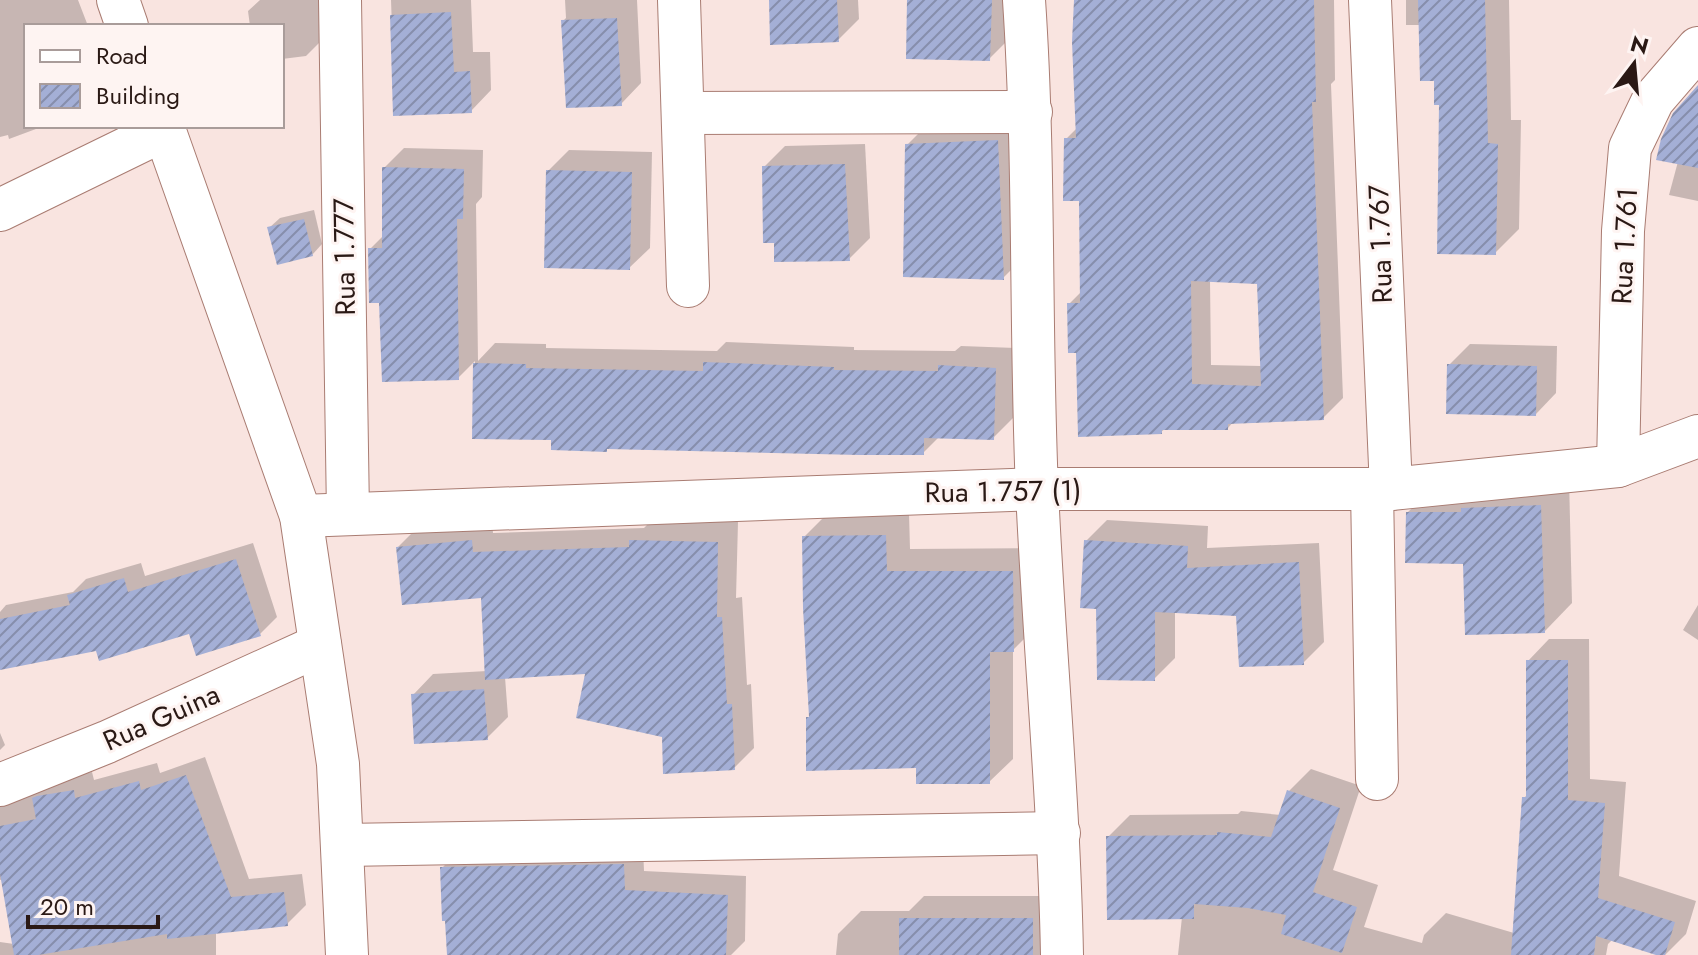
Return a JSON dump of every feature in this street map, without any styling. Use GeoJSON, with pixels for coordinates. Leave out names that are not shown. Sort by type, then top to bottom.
{"type":"FeatureCollection","features":[{"type":"Feature","properties":{"kind":"street"},"geometry":{"type":"LineString","coordinates":[[118,0],[126,24]]}},
{"type":"Feature","properties":{"kind":"street","name":"Rua 1.777"},"geometry":{"type":"LineString","coordinates":[[340,0],[348,514]]}},
{"type":"Feature","properties":{"kind":"street"},"geometry":{"type":"LineString","coordinates":[[679,0],[685,113],[688,286]]}},
{"type":"Feature","properties":{"kind":"street"},"geometry":{"type":"LineString","coordinates":[[1024,0],[1031,112],[1037,489],[1059,833],[1062,955]]}},
{"type":"Feature","properties":{"kind":"street","name":"Rua 1.767"},"geometry":{"type":"LineString","coordinates":[[1370,0],[1381,489],[1377,779]]}},
{"type":"Feature","properties":{"kind":"street","name":"Rua 1.761"},"geometry":{"type":"LineString","coordinates":[[1618,466],[1623,231],[1630,148],[1653,100],[1698,48]]}},
{"type":"Feature","properties":{"kind":"street"},"geometry":{"type":"LineString","coordinates":[[685,113],[1031,112]]}},
{"type":"Feature","properties":{"kind":"street"},"geometry":{"type":"LineString","coordinates":[[0,210],[163,128],[301,516],[338,764],[347,955]]}},
{"type":"Feature","properties":{"kind":"street","name":"Rua 1.757 (1)"},"geometry":{"type":"LineString","coordinates":[[301,516],[1037,489],[1381,489],[1618,466],[1698,436]]}},
{"type":"Feature","properties":{"kind":"street","name":"Rua Guina"},"geometry":{"type":"LineString","coordinates":[[0,785],[107,742],[320,645]]}},
{"type":"Feature","properties":{"kind":"street"},"geometry":{"type":"LineString","coordinates":[[343,845],[1059,833]]}},
{"type":"Feature","properties":{"kind":"building"},"geometry":{"type":"Polygon","coordinates":[[[769,0],[837,0],[839,42],[770,45],[769,0]]]}},
{"type":"Feature","properties":{"kind":"building"},"geometry":{"type":"Polygon","coordinates":[[[907,0],[992,0],[990,61],[906,59],[907,0]]]}},
{"type":"Feature","properties":{"kind":"building"},"geometry":{"type":"Polygon","coordinates":[[[1074,0],[1314,0],[1316,102],[1312,102],[1324,420],[1228,424],[1228,430],[1162,430],[1162,434],[1078,437],[1076,353],[1068,353],[1067,303],[1080,303],[1079,201],[1063,201],[1064,138],[1076,138],[1072,42],[1074,0]],[[1191,281],[1192,384],[1261,386],[1257,284],[1191,281]]]}},
{"type":"Feature","properties":{"kind":"building"},"geometry":{"type":"Polygon","coordinates":[[[1418,0],[1485,0],[1488,143],[1498,144],[1496,255],[1437,254],[1439,105],[1434,105],[1434,81],[1420,81],[1418,0]]]}},
{"type":"Feature","properties":{"kind":"building"},"geometry":{"type":"Polygon","coordinates":[[[451,12],[454,72],[470,71],[472,113],[393,116],[390,15],[451,12]]]}},
{"type":"Feature","properties":{"kind":"building"},"geometry":{"type":"Polygon","coordinates":[[[617,18],[622,106],[566,108],[561,20],[617,18]]]}},
{"type":"Feature","properties":{"kind":"building"},"geometry":{"type":"Polygon","coordinates":[[[1698,85],[1698,168],[1656,160],[1661,139],[1673,113],[1698,85]]]}},
{"type":"Feature","properties":{"kind":"building"},"geometry":{"type":"Polygon","coordinates":[[[998,140],[1004,280],[903,277],[905,144],[998,140]]]}},
{"type":"Feature","properties":{"kind":"building"},"geometry":{"type":"Polygon","coordinates":[[[845,164],[850,261],[774,262],[774,243],[763,243],[762,166],[845,164]]]}},
{"type":"Feature","properties":{"kind":"building"},"geometry":{"type":"Polygon","coordinates":[[[382,167],[464,169],[463,219],[457,219],[459,380],[382,382],[379,303],[369,303],[368,248],[382,248],[382,167]]]}},
{"type":"Feature","properties":{"kind":"building"},"geometry":{"type":"Polygon","coordinates":[[[546,170],[632,172],[630,270],[544,268],[546,170]]]}},
{"type":"Feature","properties":{"kind":"building"},"geometry":{"type":"Polygon","coordinates":[[[304,219],[313,256],[277,265],[267,227],[304,219]]]}},
{"type":"Feature","properties":{"kind":"building"},"geometry":{"type":"Polygon","coordinates":[[[703,362],[834,367],[834,370],[938,371],[938,365],[996,368],[994,440],[924,438],[924,455],[859,455],[551,450],[551,440],[472,439],[473,363],[526,364],[526,368],[703,371],[703,362]]]}},
{"type":"Feature","properties":{"kind":"building"},"geometry":{"type":"Polygon","coordinates":[[[1447,364],[1537,366],[1536,416],[1446,414],[1447,364]]]}},
{"type":"Feature","properties":{"kind":"building"},"geometry":{"type":"Polygon","coordinates":[[[1541,505],[1545,633],[1465,635],[1463,564],[1405,563],[1406,512],[1461,512],[1461,508],[1541,505]]]}},
{"type":"Feature","properties":{"kind":"building"},"geometry":{"type":"Polygon","coordinates":[[[886,535],[887,571],[1013,571],[1014,652],[990,652],[990,784],[916,784],[916,768],[806,771],[806,717],[809,717],[802,536],[886,535]]]}},
{"type":"Feature","properties":{"kind":"building"},"geometry":{"type":"Polygon","coordinates":[[[472,540],[473,552],[629,547],[629,540],[718,542],[717,617],[722,617],[727,704],[732,704],[735,770],[663,774],[662,737],[576,718],[585,674],[485,680],[481,598],[402,605],[396,547],[472,540]]]}},
{"type":"Feature","properties":{"kind":"building"},"geometry":{"type":"Polygon","coordinates":[[[1084,540],[1188,546],[1187,568],[1299,562],[1304,665],[1239,667],[1236,616],[1155,612],[1155,681],[1097,680],[1096,609],[1080,608],[1084,540]]]}},
{"type":"Feature","properties":{"kind":"building"},"geometry":{"type":"Polygon","coordinates":[[[236,559],[261,636],[196,656],[189,634],[99,661],[96,651],[0,670],[0,619],[70,605],[67,595],[124,578],[128,592],[236,559]]]}},
{"type":"Feature","properties":{"kind":"building"},"geometry":{"type":"Polygon","coordinates":[[[1526,660],[1568,660],[1568,800],[1605,803],[1598,898],[1675,922],[1665,955],[1596,936],[1594,955],[1511,955],[1522,797],[1526,797],[1526,660]]]}},
{"type":"Feature","properties":{"kind":"building"},"geometry":{"type":"Polygon","coordinates":[[[484,689],[488,740],[414,744],[411,694],[484,689]]]}},
{"type":"Feature","properties":{"kind":"building"},"geometry":{"type":"Polygon","coordinates":[[[186,775],[231,897],[284,892],[288,926],[167,939],[167,934],[38,955],[14,955],[0,874],[0,826],[36,819],[32,798],[37,796],[74,790],[75,798],[139,781],[141,790],[186,775]]]}},
{"type":"Feature","properties":{"kind":"building"},"geometry":{"type":"Polygon","coordinates":[[[1287,790],[1340,808],[1313,892],[1357,907],[1342,953],[1281,934],[1286,915],[1248,908],[1194,904],[1194,919],[1107,920],[1106,836],[1217,835],[1217,832],[1271,837],[1287,790]]]}},
{"type":"Feature","properties":{"kind":"building"},"geometry":{"type":"Polygon","coordinates":[[[624,864],[625,890],[728,895],[726,955],[447,955],[440,867],[624,864]]]}},
{"type":"Feature","properties":{"kind":"building"},"geometry":{"type":"Polygon","coordinates":[[[899,918],[1033,918],[1033,955],[899,955],[899,918]]]}}]}
